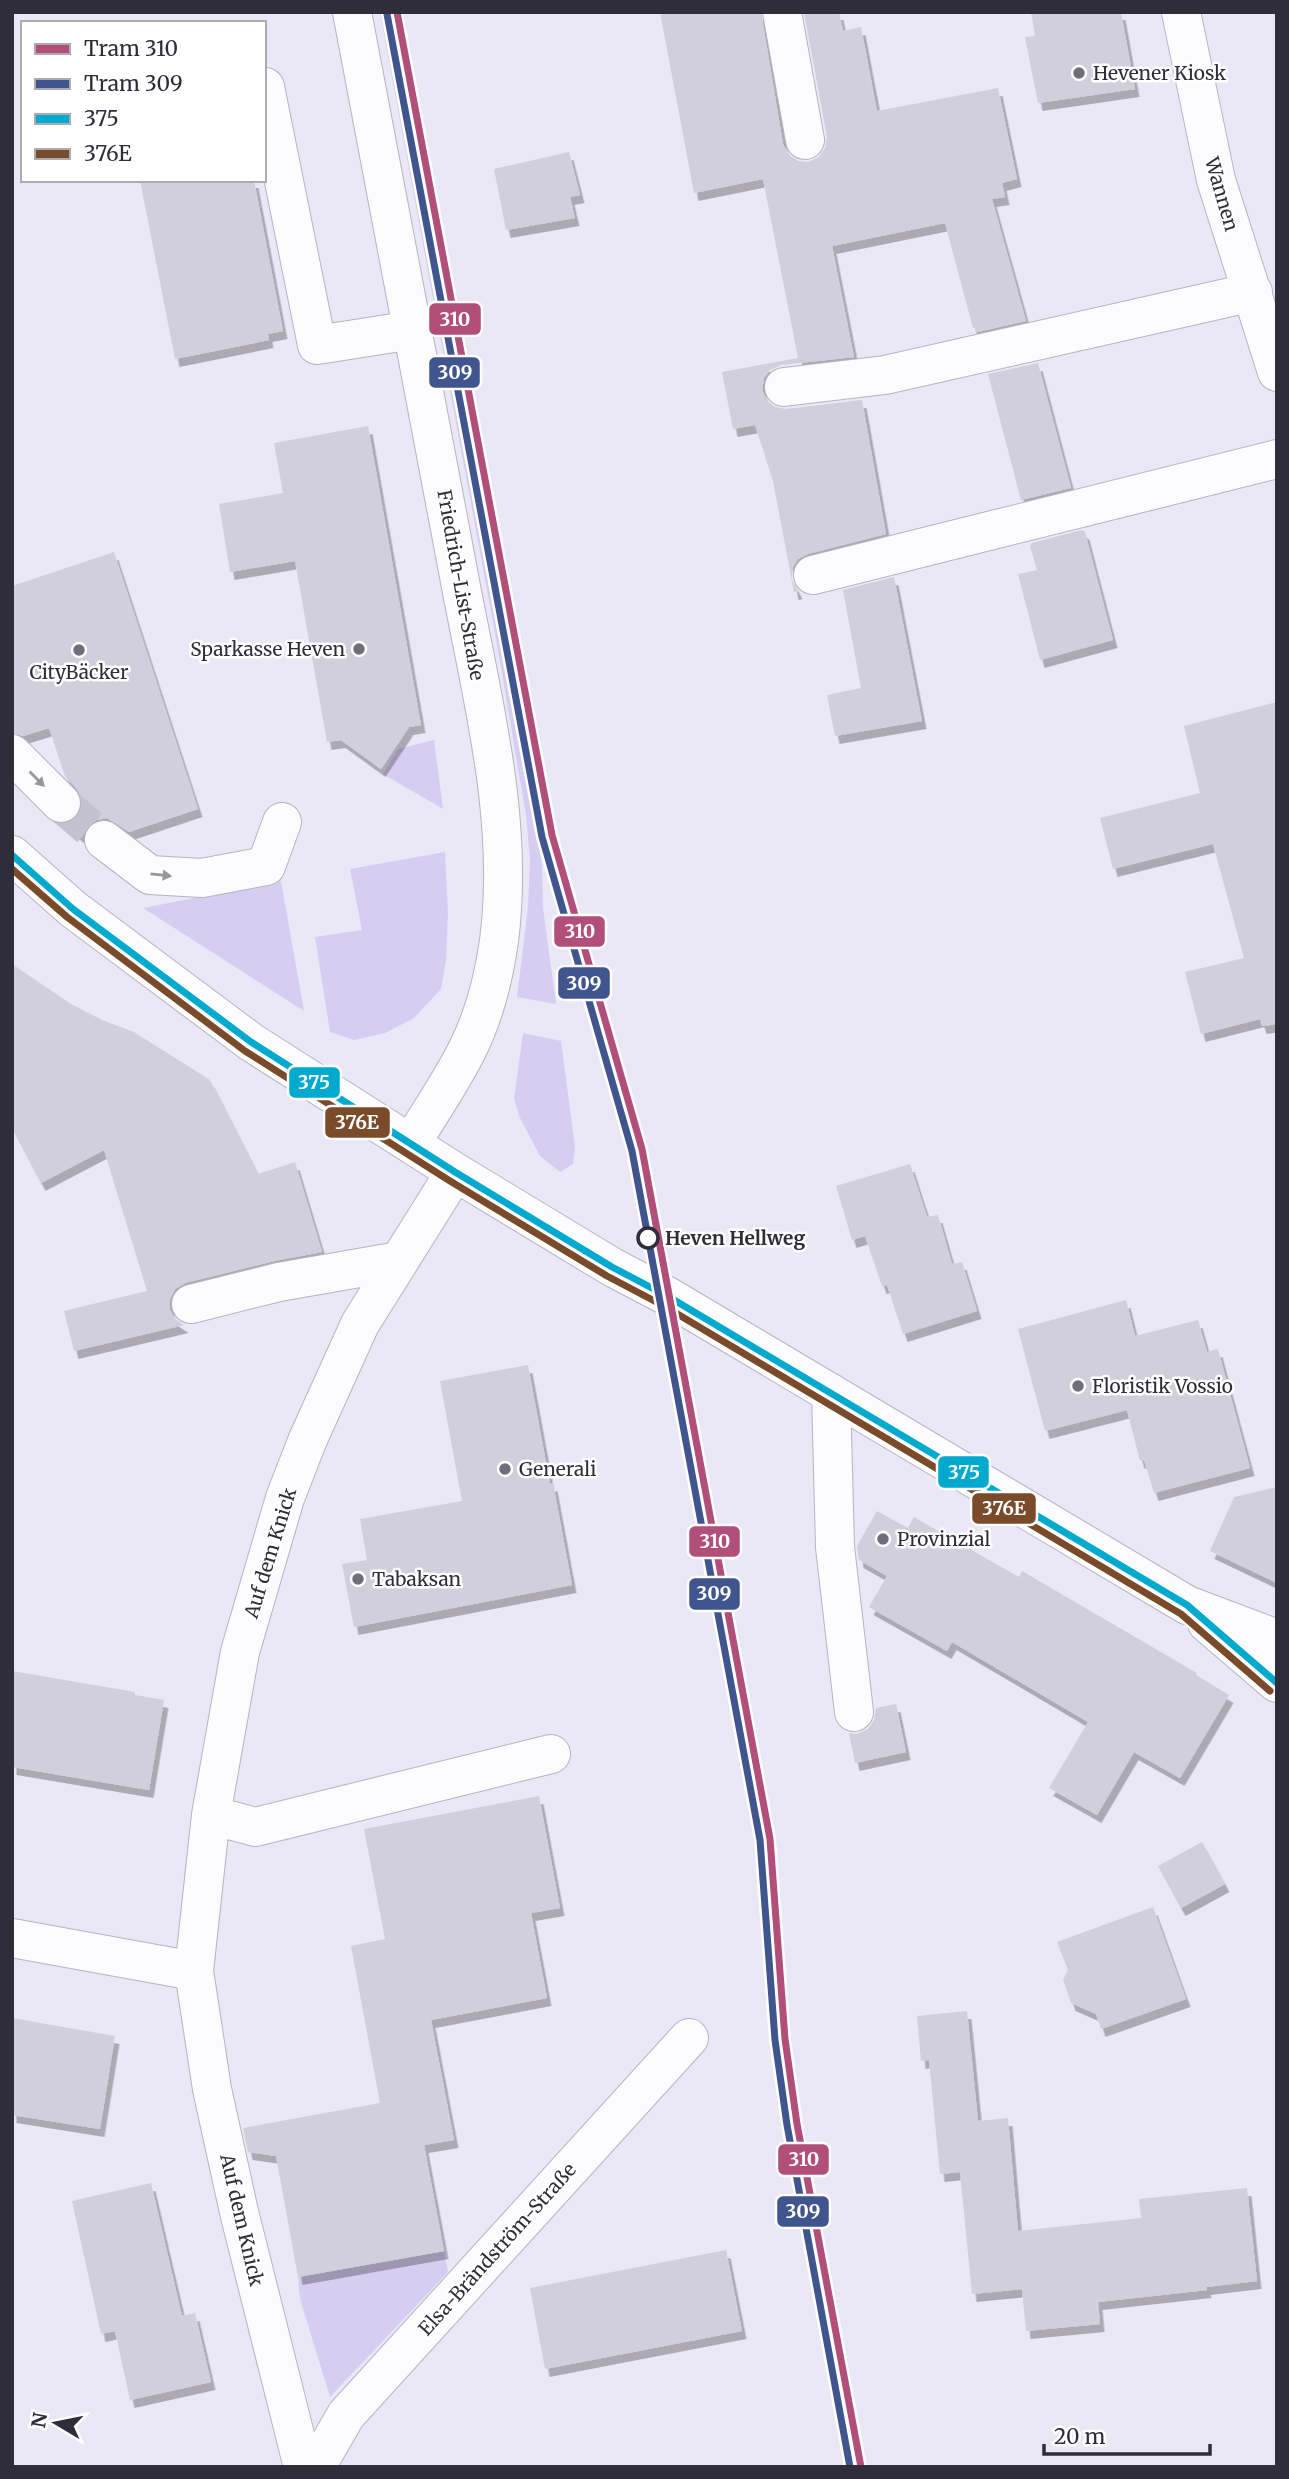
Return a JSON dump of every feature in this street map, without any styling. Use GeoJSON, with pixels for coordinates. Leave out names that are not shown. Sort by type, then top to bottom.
{"type":"FeatureCollection","features":[{"type":"Feature","properties":{"kind":"street","name":"Friedrich-List-Straße"},"geometry":{"type":"LineString","coordinates":[[352,12],[495,774],[502,839],[499,942],[483,1010],[468,1048],[411,1144]]}},
{"type":"Feature","properties":{"kind":"street"},"geometry":{"type":"LineString","coordinates":[[782,12],[805,140]]}},
{"type":"Feature","properties":{"kind":"street","name":"Wannen"},"geometry":{"type":"LineString","coordinates":[[1181,12],[1216,180],[1277,372]]}},
{"type":"Feature","properties":{"kind":"street"},"geometry":{"type":"LineString","coordinates":[[266,92],[317,345],[413,330]]}},
{"type":"Feature","properties":{"kind":"street"},"geometry":{"type":"LineString","coordinates":[[785,387],[885,375],[1252,292]]}},
{"type":"Feature","properties":{"kind":"street"},"geometry":{"type":"LineString","coordinates":[[813,575],[1277,459]]}},
{"type":"Feature","properties":{"kind":"street"},"geometry":{"type":"LineString","coordinates":[[12,754],[61,803]]}},
{"type":"Feature","properties":{"kind":"street"},"geometry":{"type":"LineString","coordinates":[[104,840],[150,875],[202,878],[266,866],[282,822]]}},
{"type":"Feature","properties":{"kind":"street"},"geometry":{"type":"LineString","coordinates":[[12,855],[73,909],[251,1042],[455,1172],[612,1267],[669,1297],[1187,1605],[1277,1682]]}},
{"type":"Feature","properties":{"kind":"street","name":"Auf dem Knick"},"geometry":{"type":"LineString","coordinates":[[303,2467],[239,2212],[215,2101],[194,1970],[211,1815],[240,1652],[285,1498],[308,1439],[360,1324],[455,1172]]}},
{"type":"Feature","properties":{"kind":"street"},"geometry":{"type":"LineString","coordinates":[[191,1304],[279,1282],[399,1261]]}},
{"type":"Feature","properties":{"kind":"street"},"geometry":{"type":"LineString","coordinates":[[831,1393],[835,1547],[854,1712]]}},
{"type":"Feature","properties":{"kind":"street"},"geometry":{"type":"LineString","coordinates":[[1187,1605],[1277,1639]]}},
{"type":"Feature","properties":{"kind":"street"},"geometry":{"type":"LineString","coordinates":[[211,1815],[255,1827],[551,1754]]}},
{"type":"Feature","properties":{"kind":"street"},"geometry":{"type":"LineString","coordinates":[[12,1938],[194,1970]]}},
{"type":"Feature","properties":{"kind":"street","name":"Elsa-Brändström-Straße"},"geometry":{"type":"LineString","coordinates":[[316,2467],[346,2415],[689,2038]]}},
{"type":"Feature","properties":{"kind":"shaded area"},"geometry":{"type":"Polygon","coordinates":[[[380,12],[386,12],[542,865],[543,908],[556,1004],[517,997],[528,907],[530,860],[526,815],[380,12]]]}},
{"type":"Feature","properties":{"kind":"shaded area"},"geometry":{"type":"Polygon","coordinates":[[[434,740],[443,809],[383,774],[398,749],[434,740]]]}},
{"type":"Feature","properties":{"kind":"shaded area"},"geometry":{"type":"Polygon","coordinates":[[[445,852],[448,914],[446,961],[441,989],[414,1018],[385,1033],[354,1040],[330,1032],[315,937],[362,930],[350,869],[445,852]]]}},
{"type":"Feature","properties":{"kind":"shaded area"},"geometry":{"type":"Polygon","coordinates":[[[281,881],[304,1011],[143,908],[281,881]]]}},
{"type":"Feature","properties":{"kind":"shaded area"},"geometry":{"type":"Polygon","coordinates":[[[523,1033],[561,1041],[575,1147],[573,1164],[560,1172],[540,1156],[520,1118],[514,1099],[523,1033]]]}},
{"type":"Feature","properties":{"kind":"shaded area"},"geometry":{"type":"Polygon","coordinates":[[[444,2251],[448,2272],[330,2397],[300,2299],[298,2277],[444,2251]]]}},
{"type":"Feature","properties":{"kind":"building"},"geometry":{"type":"Polygon","coordinates":[[[660,12],[761,12],[783,144],[789,155],[798,161],[808,162],[819,157],[825,148],[827,137],[804,12],[839,12],[843,31],[861,27],[877,111],[998,88],[1017,179],[1002,183],[1005,197],[992,199],[1026,321],[977,332],[976,327],[973,328],[945,223],[832,246],[854,357],[781,365],[770,370],[764,378],[762,390],[767,401],[775,407],[786,409],[862,400],[886,534],[798,559],[792,568],[792,580],[798,591],[794,592],[773,481],[755,425],[733,429],[722,372],[798,358],[763,179],[694,193],[660,12]]]}},
{"type":"Feature","properties":{"kind":"building"},"geometry":{"type":"Polygon","coordinates":[[[1031,12],[1121,12],[1135,89],[1038,103],[1025,37],[1035,36],[1031,12]]]}},
{"type":"Feature","properties":{"kind":"building"},"geometry":{"type":"Polygon","coordinates":[[[569,152],[580,195],[570,197],[575,218],[506,230],[494,169],[569,152]]]}},
{"type":"Feature","properties":{"kind":"building"},"geometry":{"type":"Polygon","coordinates":[[[140,182],[254,182],[283,331],[268,334],[269,340],[175,359],[140,182]]]}},
{"type":"Feature","properties":{"kind":"building"},"geometry":{"type":"Polygon","coordinates":[[[1038,363],[1071,488],[1021,500],[988,374],[1038,363]]]}},
{"type":"Feature","properties":{"kind":"building","name":"Sparkasse Heven"},"geometry":{"type":"Polygon","coordinates":[[[368,426],[421,725],[409,727],[381,769],[341,740],[327,742],[295,561],[230,572],[219,504],[283,493],[274,443],[368,426]]]}},
{"type":"Feature","properties":{"kind":"building"},"geometry":{"type":"Polygon","coordinates":[[[1082,530],[1085,532],[1113,640],[1040,660],[1018,574],[1037,570],[1030,546],[1032,543],[1082,530]]]}},
{"type":"Feature","properties":{"kind":"building","name":"CityBäcker"},"geometry":{"type":"Polygon","coordinates":[[[114,552],[198,809],[129,832],[107,818],[96,820],[87,826],[82,837],[66,824],[77,818],[82,809],[82,798],[65,776],[49,728],[23,736],[12,733],[12,586],[114,552]]]}},
{"type":"Feature","properties":{"kind":"building"},"geometry":{"type":"Polygon","coordinates":[[[894,577],[922,721],[835,736],[827,695],[861,688],[843,590],[894,577]]]}},
{"type":"Feature","properties":{"kind":"building"},"geometry":{"type":"Polygon","coordinates":[[[1277,702],[1277,1024],[1262,1026],[1260,1019],[1201,1034],[1185,972],[1244,958],[1213,844],[1113,869],[1100,818],[1200,793],[1184,726],[1277,702]]]}},
{"type":"Feature","properties":{"kind":"building"},"geometry":{"type":"Polygon","coordinates":[[[12,964],[71,1004],[134,1032],[210,1080],[258,1174],[295,1162],[322,1252],[185,1283],[175,1289],[170,1299],[170,1310],[175,1319],[184,1325],[74,1351],[64,1311],[147,1291],[104,1150],[41,1183],[12,1128],[12,964]]]}},
{"type":"Feature","properties":{"kind":"building"},"geometry":{"type":"Polygon","coordinates":[[[910,1164],[927,1217],[938,1215],[952,1264],[962,1262],[977,1311],[903,1334],[887,1285],[882,1286],[865,1236],[852,1240],[836,1186],[910,1164]]]}},
{"type":"Feature","properties":{"kind":"building"},"geometry":{"type":"Polygon","coordinates":[[[1126,1300],[1135,1336],[1198,1320],[1207,1352],[1218,1349],[1250,1468],[1154,1493],[1144,1460],[1140,1461],[1127,1410],[1045,1431],[1018,1329],[1126,1300]]]}},
{"type":"Feature","properties":{"kind":"building"},"geometry":{"type":"Polygon","coordinates":[[[528,1365],[572,1585],[354,1627],[342,1564],[367,1560],[360,1519],[462,1501],[440,1381],[528,1365]]]}},
{"type":"Feature","properties":{"kind":"building"},"geometry":{"type":"Polygon","coordinates":[[[1277,1487],[1277,1583],[1210,1551],[1234,1497],[1277,1487]]]}},
{"type":"Feature","properties":{"kind":"building"},"geometry":{"type":"Polygon","coordinates":[[[877,1511],[908,1528],[914,1517],[1019,1577],[1022,1571],[1197,1673],[1196,1675],[1229,1695],[1180,1778],[1134,1752],[1097,1815],[1049,1788],[1088,1722],[952,1642],[947,1651],[869,1607],[887,1576],[859,1560],[857,1546],[877,1511]]]}},
{"type":"Feature","properties":{"kind":"building"},"geometry":{"type":"Polygon","coordinates":[[[12,1671],[135,1692],[135,1695],[164,1700],[149,1790],[12,1767],[12,1671]]]}},
{"type":"Feature","properties":{"kind":"building"},"geometry":{"type":"Polygon","coordinates":[[[896,1704],[906,1752],[855,1763],[849,1733],[857,1734],[868,1729],[874,1720],[876,1708],[896,1704]]]}},
{"type":"Feature","properties":{"kind":"building"},"geometry":{"type":"Polygon","coordinates":[[[539,1796],[560,1908],[531,1913],[547,1998],[431,2020],[454,2140],[424,2145],[444,2251],[298,2277],[276,2156],[248,2152],[243,2128],[380,2103],[351,1946],[385,1939],[364,1829],[539,1796]]]}},
{"type":"Feature","properties":{"kind":"building"},"geometry":{"type":"Polygon","coordinates":[[[1202,1842],[1225,1884],[1181,1908],[1158,1866],[1202,1842]]]}},
{"type":"Feature","properties":{"kind":"building"},"geometry":{"type":"Polygon","coordinates":[[[1153,1907],[1186,1999],[1101,2029],[1096,2014],[1071,2003],[1063,1980],[1068,1970],[1057,1942],[1153,1907]]]}},
{"type":"Feature","properties":{"kind":"building"},"geometry":{"type":"Polygon","coordinates":[[[967,2011],[978,2121],[1008,2118],[1018,2231],[1141,2218],[1139,2199],[1247,2188],[1257,2281],[1206,2287],[1207,2290],[1098,2302],[1100,2324],[1026,2331],[1022,2289],[972,2294],[960,2172],[940,2174],[929,2060],[921,2061],[917,2016],[967,2011]]]}},
{"type":"Feature","properties":{"kind":"building"},"geometry":{"type":"Polygon","coordinates":[[[12,2018],[115,2036],[100,2129],[12,2115],[12,2018]]]}},
{"type":"Feature","properties":{"kind":"building"},"geometry":{"type":"Polygon","coordinates":[[[151,2183],[182,2316],[195,2313],[211,2382],[130,2400],[115,2331],[101,2334],[72,2201],[151,2183]]]}},
{"type":"Feature","properties":{"kind":"building"},"geometry":{"type":"Polygon","coordinates":[[[726,2250],[742,2331],[545,2369],[530,2288],[726,2250]]]}},
{"type":"Feature","properties":{"kind":"tunnel"},"geometry":{"type":"LineString","coordinates":[[61,803],[104,840]]}},
{"type":"Feature","properties":{"kind":"tram line","name":"310"},"geometry":{"type":"LineString","coordinates":[[397,12],[552,835],[642,1149],[770,1839],[785,2039],[797,2124],[861,2467]]}},
{"type":"Feature","properties":{"kind":"tram line","name":"309"},"geometry":{"type":"LineString","coordinates":[[387,14],[542,837],[632,1151],[760,1840],[775,2040],[787,2125],[850,2467]]}},
{"type":"Feature","properties":{"kind":"transit line","name":"375"},"geometry":{"type":"LineString","coordinates":[[12,855],[73,909],[251,1042],[455,1172],[612,1267],[669,1297],[1187,1605],[1277,1683]]}},
{"type":"Feature","properties":{"kind":"transit line","name":"376E"},"geometry":{"type":"LineString","coordinates":[[12,869],[67,917],[245,1051],[450,1181],[607,1276],[664,1306],[1181,1614],[1270,1691]]}},
{"type":"Feature","properties":{"kind":"place","name":"Hevener Kiosk"},"geometry":{"type":"Point","coordinates":[1079,73]}},
{"type":"Feature","properties":{"kind":"place","name":"Sparkasse Heven"},"geometry":{"type":"Point","coordinates":[359,649]}},
{"type":"Feature","properties":{"kind":"place","name":"CityBäcker"},"geometry":{"type":"Point","coordinates":[79,650]}},
{"type":"Feature","properties":{"kind":"place","name":"Heven Hellweg"},"geometry":{"type":"Point","coordinates":[648,1238]}},
{"type":"Feature","properties":{"kind":"place","name":"Floristik Vossio"},"geometry":{"type":"Point","coordinates":[1078,1386]}},
{"type":"Feature","properties":{"kind":"place","name":"Generali"},"geometry":{"type":"Point","coordinates":[505,1469]}},
{"type":"Feature","properties":{"kind":"place","name":"Provinzial"},"geometry":{"type":"Point","coordinates":[883,1539]}},
{"type":"Feature","properties":{"kind":"place","name":"Tabaksan"},"geometry":{"type":"Point","coordinates":[358,1579]}}]}
